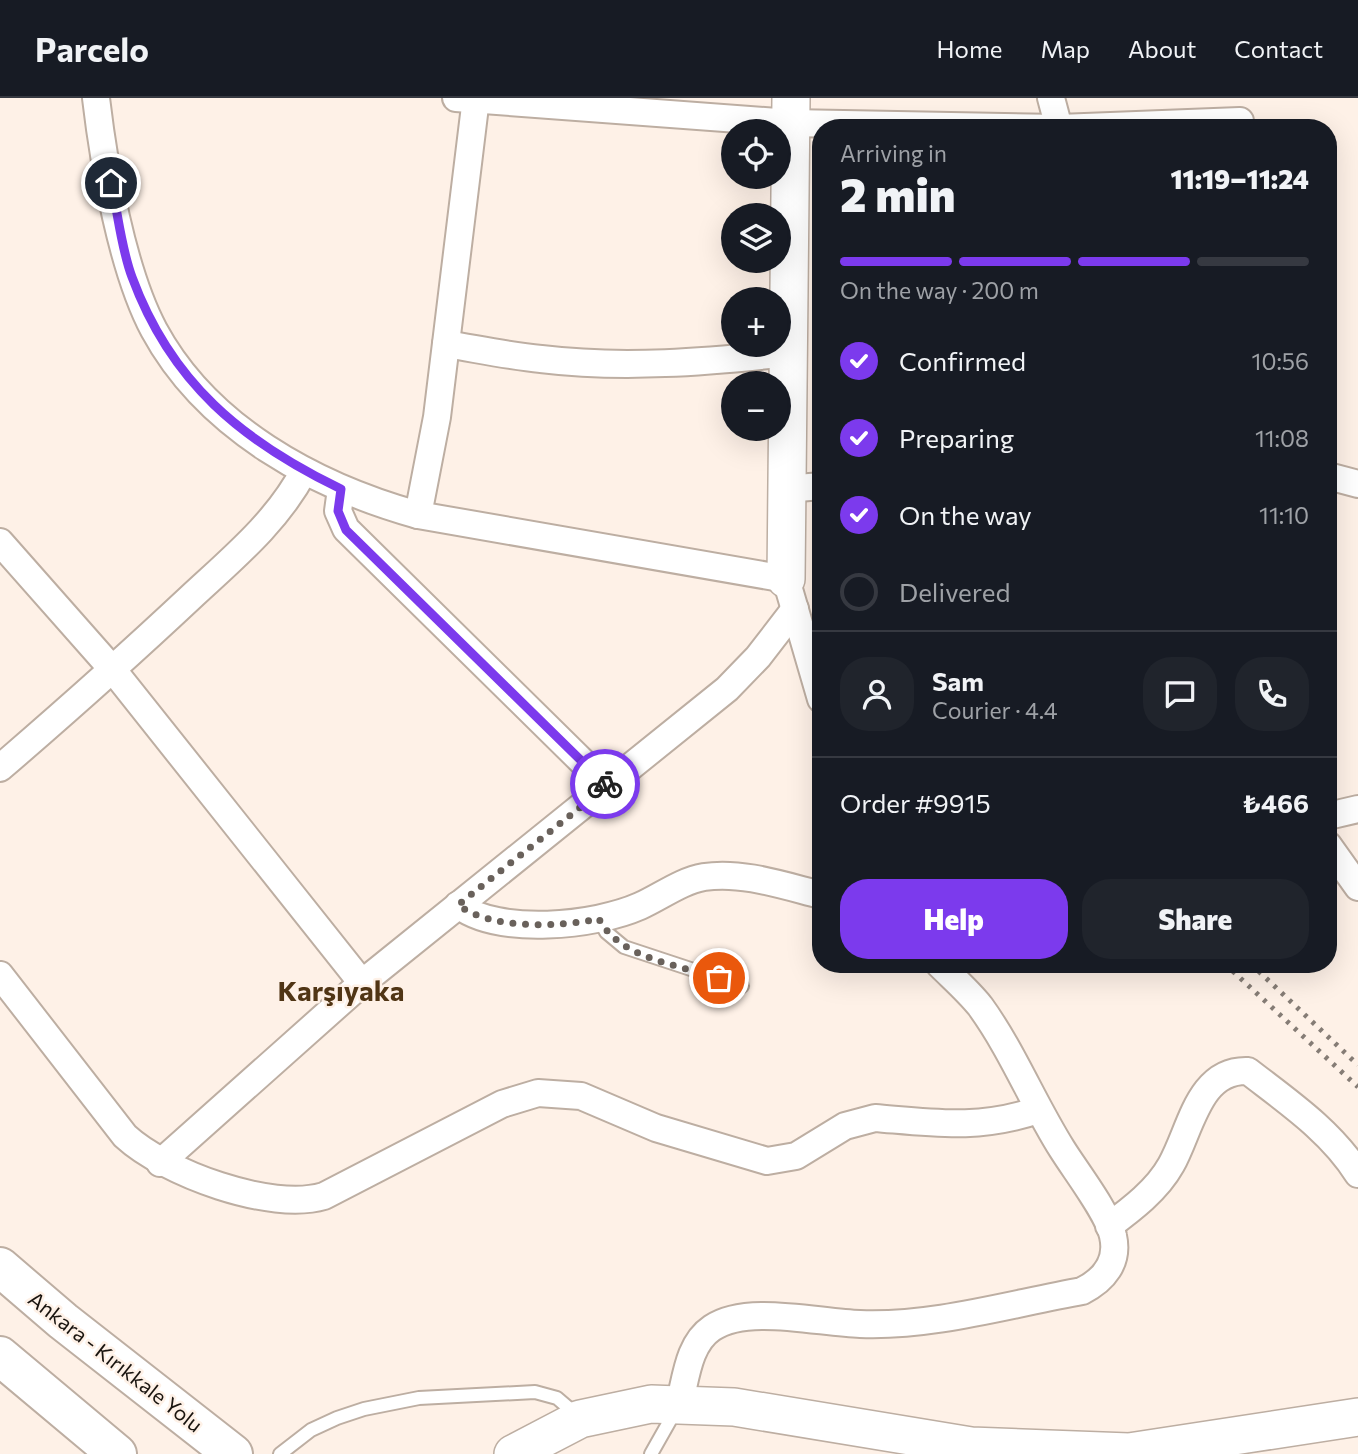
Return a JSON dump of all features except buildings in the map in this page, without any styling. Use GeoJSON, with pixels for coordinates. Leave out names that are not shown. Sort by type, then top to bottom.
{"type":"FeatureCollection","features":[{"type":"Feature","properties":{"kind":"highway","name":"Ankara - Kırıkkale Yolu"},"geometry":{"type":"LineString","coordinates":[[0,1267],[63,1321],[233,1454]]}},
{"type":"Feature","properties":{"kind":"highway"},"geometry":{"type":"LineString","coordinates":[[0,1356],[117,1454]]}},
{"type":"Feature","properties":{"kind":"street"},"geometry":{"type":"LineString","coordinates":[[96,98],[101,137],[131,274],[154,330],[186,378],[215,408],[304,471],[341,489],[418,515],[790,594]]}},
{"type":"Feature","properties":{"kind":"street"},"geometry":{"type":"LineString","coordinates":[[1051,98],[1057,119]]}},
{"type":"Feature","properties":{"kind":"street"},"geometry":{"type":"LineString","coordinates":[[418,515],[437,417],[446,344],[469,99],[791,110],[925,119]]}},
{"type":"Feature","properties":{"kind":"street"},"geometry":{"type":"LineString","coordinates":[[789,287],[791,110]]}},
{"type":"Feature","properties":{"kind":"street"},"geometry":{"type":"LineString","coordinates":[[446,344],[541,359],[609,363],[677,363],[744,357]]}},
{"type":"Feature","properties":{"kind":"street"},"geometry":{"type":"LineString","coordinates":[[160,1163],[362,983],[727,689],[758,657],[790,594],[804,487],[788,357]]}},
{"type":"Feature","properties":{"kind":"street"},"geometry":{"type":"LineString","coordinates":[[0,768],[113,670],[263,530],[286,502],[304,471]]}},
{"type":"Feature","properties":{"kind":"street"},"geometry":{"type":"LineString","coordinates":[[1337,478],[1358,484]]}},
{"type":"Feature","properties":{"kind":"street"},"geometry":{"type":"LineString","coordinates":[[341,489],[338,511],[346,530],[607,786]]}},
{"type":"Feature","properties":{"kind":"street"},"geometry":{"type":"LineString","coordinates":[[0,542],[113,670],[362,983]]}},
{"type":"Feature","properties":{"kind":"street"},"geometry":{"type":"LineString","coordinates":[[790,594],[812,669]]}},
{"type":"Feature","properties":{"kind":"street"},"geometry":{"type":"LineString","coordinates":[[1337,814],[1358,808]]}},
{"type":"Feature","properties":{"kind":"street"},"geometry":{"type":"LineString","coordinates":[[1337,858],[1358,887]]}},
{"type":"Feature","properties":{"kind":"street"},"geometry":{"type":"LineString","coordinates":[[458,905],[481,918],[547,925],[599,919],[641,905],[684,883],[710,876],[737,877],[812,893]]}},
{"type":"Feature","properties":{"kind":"street"},"geometry":{"type":"LineString","coordinates":[[679,1405],[693,1351],[706,1333],[723,1322],[779,1317],[882,1325],[1082,1291],[1096,1284],[1111,1264],[1114,1251],[1109,1226],[1038,1110],[979,1005],[948,973]]}},
{"type":"Feature","properties":{"kind":"street"},"geometry":{"type":"LineString","coordinates":[[0,975],[125,1136],[160,1163],[271,1199],[296,1202],[324,1196],[502,1104],[538,1093],[581,1096],[656,1128],[767,1161],[796,1156],[831,1133],[875,1118],[972,1125],[1014,1118],[1038,1110]]}},
{"type":"Feature","properties":{"kind":"street"},"geometry":{"type":"LineString","coordinates":[[1109,1226],[1159,1182],[1171,1166],[1208,1087],[1230,1072],[1248,1071],[1308,1118],[1339,1148],[1358,1174]]}},
{"type":"Feature","properties":{"kind":"street"},"geometry":{"type":"LineString","coordinates":[[513,1454],[580,1419],[651,1404],[734,1407],[971,1446],[1129,1452],[1358,1417]]}},
{"type":"Feature","properties":{"kind":"lane"},"geometry":{"type":"LineString","coordinates":[[599,919],[606,932],[624,947],[743,986]]}},
{"type":"Feature","properties":{"kind":"lane"},"geometry":{"type":"LineString","coordinates":[[281,1454],[311,1430],[337,1418],[364,1409],[419,1398],[535,1392],[556,1398],[580,1419]]}},
{"type":"Feature","properties":{"kind":"lane"},"geometry":{"type":"LineString","coordinates":[[651,1454],[679,1405]]}},
{"type":"Feature","properties":{"kind":"railway"},"geometry":{"type":"LineString","coordinates":[[1235,973],[1358,1087]]}},
{"type":"Feature","properties":{"kind":"railway"},"geometry":{"type":"LineString","coordinates":[[1261,973],[1358,1065]]}},
{"type":"Feature","properties":{"kind":"way so far"},"geometry":{"type":"LineString","coordinates":[[605,784],[607,786],[458,905],[481,918],[547,925],[599,919],[614,941],[624,947],[719,978]]}},
{"type":"Feature","properties":{"kind":"district","name":"Karşıyaka"},"geometry":{"type":"Point","coordinates":[341,990]}},
{"type":"Feature","properties":{"kind":"route"},"geometry":{"type":"LineString","coordinates":[[111,183],[131,274],[154,330],[186,378],[215,408],[251,436],[304,471],[341,489],[338,511],[346,530],[605,784]]}}]}
